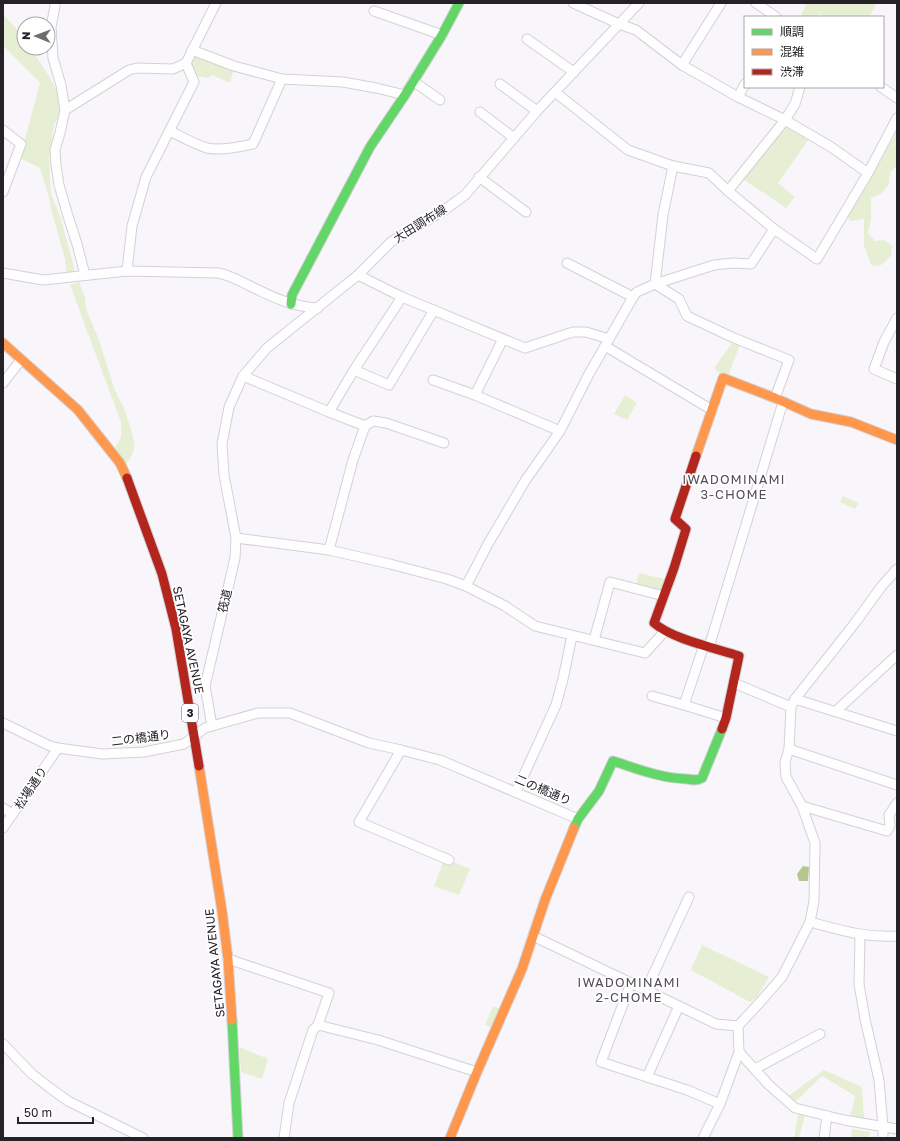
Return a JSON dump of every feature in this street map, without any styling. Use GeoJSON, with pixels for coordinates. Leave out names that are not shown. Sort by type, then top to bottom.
{"type":"FeatureCollection","features":[{"type":"Feature","properties":{"kind":"street"},"geometry":{"type":"LineString","coordinates":[[55,3],[51,27],[53,58],[61,85],[65,110],[55,150],[56,165],[59,185],[85,275]]}},
{"type":"Feature","properties":{"kind":"street"},"geometry":{"type":"LineString","coordinates":[[65,110],[129,70],[137,68],[172,69],[186,63],[216,3]]}},
{"type":"Feature","properties":{"kind":"street"},"geometry":{"type":"LineString","coordinates":[[291,304],[292,295],[370,147],[405,95],[442,35],[459,3]]}},
{"type":"Feature","properties":{"kind":"street"},"geometry":{"type":"LineString","coordinates":[[573,3],[636,30],[682,66],[738,97],[785,120],[831,147],[868,173]]}},
{"type":"Feature","properties":{"kind":"street","name":"大田調布線"},"geometry":{"type":"LineString","coordinates":[[224,475],[222,444],[229,407],[243,376],[267,348],[358,275],[391,242],[443,211],[465,195],[537,110],[639,3]]}},
{"type":"Feature","properties":{"kind":"street"},"geometry":{"type":"LineString","coordinates":[[682,66],[721,3]]}},
{"type":"Feature","properties":{"kind":"street"},"geometry":{"type":"LineString","coordinates":[[756,3],[775,16]]}},
{"type":"Feature","properties":{"kind":"street"},"geometry":{"type":"LineString","coordinates":[[374,10],[442,35]]}},
{"type":"Feature","properties":{"kind":"street"},"geometry":{"type":"LineString","coordinates":[[527,39],[574,72]]}},
{"type":"Feature","properties":{"kind":"street"},"geometry":{"type":"LineString","coordinates":[[192,50],[234,66],[282,79],[343,82],[405,95]]}},
{"type":"Feature","properties":{"kind":"street"},"geometry":{"type":"LineString","coordinates":[[126,271],[132,226],[146,178],[194,82],[186,63]]}},
{"type":"Feature","properties":{"kind":"street"},"geometry":{"type":"LineString","coordinates":[[170,131],[187,140],[208,148],[228,148],[253,144],[282,79]]}},
{"type":"Feature","properties":{"kind":"street"},"geometry":{"type":"LineString","coordinates":[[413,81],[440,100]]}},
{"type":"Feature","properties":{"kind":"street"},"geometry":{"type":"LineString","coordinates":[[500,84],[537,110]]}},
{"type":"Feature","properties":{"kind":"street"},"geometry":{"type":"LineString","coordinates":[[738,97],[744,86]]}},
{"type":"Feature","properties":{"kind":"street"},"geometry":{"type":"LineString","coordinates":[[728,191],[785,120],[795,104],[800,88]]}},
{"type":"Feature","properties":{"kind":"street"},"geometry":{"type":"LineString","coordinates":[[882,88],[897,98]]}},
{"type":"Feature","properties":{"kind":"street"},"geometry":{"type":"LineString","coordinates":[[555,92],[628,150],[673,166],[709,173],[728,191],[774,229],[817,259],[868,173],[897,118]]}},
{"type":"Feature","properties":{"kind":"street"},"geometry":{"type":"LineString","coordinates":[[480,112],[514,138]]}},
{"type":"Feature","properties":{"kind":"street"},"geometry":{"type":"LineString","coordinates":[[3,130],[21,144],[3,192]]}},
{"type":"Feature","properties":{"kind":"street"},"geometry":{"type":"LineString","coordinates":[[655,284],[663,216],[673,166]]}},
{"type":"Feature","properties":{"kind":"street"},"geometry":{"type":"LineString","coordinates":[[479,177],[526,212]]}},
{"type":"Feature","properties":{"kind":"street"},"geometry":{"type":"LineString","coordinates":[[466,586],[491,538],[525,481],[560,431],[588,374],[637,292],[655,284],[714,265],[733,263],[750,264],[774,229]]}},
{"type":"Feature","properties":{"kind":"street"},"geometry":{"type":"LineString","coordinates":[[567,263],[633,297]]}},
{"type":"Feature","properties":{"kind":"street"},"geometry":{"type":"LineString","coordinates":[[3,272],[43,280],[126,271],[200,272],[224,274],[291,304],[318,308]]}},
{"type":"Feature","properties":{"kind":"street"},"geometry":{"type":"LineString","coordinates":[[358,275],[402,298],[525,348],[573,332],[586,332],[607,342],[712,410]]}},
{"type":"Feature","properties":{"kind":"street"},"geometry":{"type":"LineString","coordinates":[[655,284],[679,299],[687,316],[734,338],[789,360],[779,400],[706,646],[684,705]]}},
{"type":"Feature","properties":{"kind":"street"},"geometry":{"type":"LineString","coordinates":[[329,412],[354,370],[402,298]]}},
{"type":"Feature","properties":{"kind":"street"},"geometry":{"type":"LineString","coordinates":[[354,370],[389,385],[434,310]]}},
{"type":"Feature","properties":{"kind":"street"},"geometry":{"type":"LineString","coordinates":[[897,318],[884,342],[874,369],[897,379]]}},
{"type":"Feature","properties":{"kind":"street"},"geometry":{"type":"LineString","coordinates":[[475,395],[503,339]]}},
{"type":"Feature","properties":{"kind":"street","name":"SETAGAYA AVENUE"},"geometry":{"type":"LineString","coordinates":[[3,343],[78,410],[120,463],[141,513],[162,574],[176,629],[222,911],[228,959],[235,1050],[238,1138]]}},
{"type":"Feature","properties":{"kind":"street"},"geometry":{"type":"LineString","coordinates":[[3,383],[21,360]]}},
{"type":"Feature","properties":{"kind":"street"},"geometry":{"type":"LineString","coordinates":[[243,376],[365,426]]}},
{"type":"Feature","properties":{"kind":"street"},"geometry":{"type":"LineString","coordinates":[[706,646],[665,631],[656,627],[654,623],[686,529],[675,519],[723,378],[811,414],[851,422],[897,440]]}},
{"type":"Feature","properties":{"kind":"street"},"geometry":{"type":"LineString","coordinates":[[432,380],[475,395],[560,431]]}},
{"type":"Feature","properties":{"kind":"street"},"geometry":{"type":"LineString","coordinates":[[329,550],[353,460],[365,426],[373,421],[386,423],[444,443]]}},
{"type":"Feature","properties":{"kind":"street","name":"筏道"},"geometry":{"type":"LineString","coordinates":[[212,726],[205,686],[235,558],[236,538],[224,475]]}},
{"type":"Feature","properties":{"kind":"street"},"geometry":{"type":"LineString","coordinates":[[236,538],[329,550],[412,569],[466,586],[505,606],[535,626],[645,653],[665,631]]}},
{"type":"Feature","properties":{"kind":"street"},"geometry":{"type":"LineString","coordinates":[[703,1138],[720,1104],[739,1052],[738,1026],[782,976],[810,922],[814,901],[815,843],[802,806],[786,776],[785,762],[788,749],[793,703],[881,587],[897,569]]}},
{"type":"Feature","properties":{"kind":"street"},"geometry":{"type":"LineString","coordinates":[[594,640],[610,582],[664,596]]}},
{"type":"Feature","properties":{"kind":"street"},"geometry":{"type":"LineString","coordinates":[[516,792],[556,706],[572,636]]}},
{"type":"Feature","properties":{"kind":"street","name":"二の橋通り"},"geometry":{"type":"LineString","coordinates":[[3,723],[50,746],[102,754],[144,752],[184,744],[206,728],[212,726],[258,713],[290,713],[369,743],[440,760],[578,819],[598,791],[613,760],[658,776],[699,780],[702,778],[726,718],[739,656],[706,646]]}},
{"type":"Feature","properties":{"kind":"street"},"geometry":{"type":"LineString","coordinates":[[836,712],[897,655]]}},
{"type":"Feature","properties":{"kind":"street"},"geometry":{"type":"LineString","coordinates":[[734,683],[793,703],[836,712],[897,731]]}},
{"type":"Feature","properties":{"kind":"street"},"geometry":{"type":"LineString","coordinates":[[652,696],[726,718]]}},
{"type":"Feature","properties":{"kind":"street","name":"松場通り"},"geometry":{"type":"LineString","coordinates":[[3,828],[58,748]]}},
{"type":"Feature","properties":{"kind":"street"},"geometry":{"type":"LineString","coordinates":[[788,749],[897,785]]}},
{"type":"Feature","properties":{"kind":"street"},"geometry":{"type":"LineString","coordinates":[[401,750],[359,822],[449,860]]}},
{"type":"Feature","properties":{"kind":"street"},"geometry":{"type":"LineString","coordinates":[[802,806],[887,831],[890,826],[889,815],[897,803]]}},
{"type":"Feature","properties":{"kind":"street"},"geometry":{"type":"LineString","coordinates":[[3,808],[13,814]]}},
{"type":"Feature","properties":{"kind":"street"},"geometry":{"type":"LineString","coordinates":[[450,1138],[522,969],[545,900],[578,819]]}},
{"type":"Feature","properties":{"kind":"street"},"geometry":{"type":"LineString","coordinates":[[646,990],[688,897]]}},
{"type":"Feature","properties":{"kind":"street"},"geometry":{"type":"LineString","coordinates":[[810,922],[860,935],[880,937],[897,936]]}},
{"type":"Feature","properties":{"kind":"street"},"geometry":{"type":"LineString","coordinates":[[860,935],[859,984],[865,1019],[879,1080],[883,1127],[882,1138]]}},
{"type":"Feature","properties":{"kind":"street"},"geometry":{"type":"LineString","coordinates":[[533,936],[716,1024],[738,1026]]}},
{"type":"Feature","properties":{"kind":"street"},"geometry":{"type":"LineString","coordinates":[[228,959],[329,993],[318,1025],[313,1030],[290,1103],[284,1138]]}},
{"type":"Feature","properties":{"kind":"street"},"geometry":{"type":"LineString","coordinates":[[631,983],[601,1062],[687,1090],[720,1104]]}},
{"type":"Feature","properties":{"kind":"street"},"geometry":{"type":"LineString","coordinates":[[647,1077],[678,1006]]}},
{"type":"Feature","properties":{"kind":"street"},"geometry":{"type":"LineString","coordinates":[[318,1025],[378,1040],[477,1072]]}},
{"type":"Feature","properties":{"kind":"street"},"geometry":{"type":"LineString","coordinates":[[755,1069],[820,1034]]}},
{"type":"Feature","properties":{"kind":"street"},"geometry":{"type":"LineString","coordinates":[[3,1044],[32,1074],[68,1101],[143,1138]]}},
{"type":"Feature","properties":{"kind":"street"},"geometry":{"type":"LineString","coordinates":[[739,1052],[769,1085],[795,1108],[844,1120],[897,1130]]}},
{"type":"Feature","properties":{"kind":"street"},"geometry":{"type":"LineString","coordinates":[[824,1138],[827,1116]]}},
{"type":"Feature","properties":{"kind":"shaded area"},"geometry":{"type":"Polygon","coordinates":[[[805,3],[877,3],[870,16],[824,16],[820,14],[819,16],[801,16],[806,5],[805,3]]]}},
{"type":"Feature","properties":{"kind":"shaded area"},"geometry":{"type":"Polygon","coordinates":[[[3,14],[16,29],[16,56],[36,56],[53,83],[64,105],[54,125],[49,158],[51,194],[61,219],[76,275],[67,276],[65,259],[40,168],[20,158],[40,83],[3,45],[3,14]]]}},
{"type":"Feature","properties":{"kind":"shaded area"},"geometry":{"type":"Polygon","coordinates":[[[196,54],[234,68],[230,83],[212,75],[208,78],[191,75],[187,66],[196,54]]]}},
{"type":"Feature","properties":{"kind":"shaded area"},"geometry":{"type":"Polygon","coordinates":[[[785,124],[809,139],[778,183],[795,197],[786,208],[743,179],[785,124]]]}},
{"type":"Feature","properties":{"kind":"shaded area"},"geometry":{"type":"Polygon","coordinates":[[[897,131],[897,166],[890,172],[889,184],[882,193],[871,198],[871,219],[868,233],[875,241],[884,240],[892,246],[891,256],[881,265],[872,266],[864,246],[864,219],[850,221],[848,217],[897,131]]]}},
{"type":"Feature","properties":{"kind":"shaded area"},"geometry":{"type":"Polygon","coordinates":[[[79,282],[85,297],[86,309],[99,340],[114,388],[126,413],[135,445],[132,455],[126,464],[115,447],[120,438],[121,422],[70,285],[79,282]]]}},
{"type":"Feature","properties":{"kind":"shaded area"},"geometry":{"type":"Polygon","coordinates":[[[733,342],[740,345],[728,376],[721,375],[714,368],[733,342]]]}},
{"type":"Feature","properties":{"kind":"shaded area"},"geometry":{"type":"Polygon","coordinates":[[[625,395],[637,403],[627,420],[614,414],[625,395]]]}},
{"type":"Feature","properties":{"kind":"shaded area"},"geometry":{"type":"Polygon","coordinates":[[[843,496],[859,503],[855,509],[840,502],[843,496]]]}},
{"type":"Feature","properties":{"kind":"shaded area"},"geometry":{"type":"Polygon","coordinates":[[[639,573],[664,579],[660,592],[636,585],[639,573]]]}},
{"type":"Feature","properties":{"kind":"shaded area"},"geometry":{"type":"Polygon","coordinates":[[[445,858],[470,869],[459,895],[434,886],[445,858]]]}},
{"type":"Feature","properties":{"kind":"shaded area"},"geometry":{"type":"Polygon","coordinates":[[[803,866],[809,867],[808,881],[799,881],[797,874],[803,866]]]}},
{"type":"Feature","properties":{"kind":"shaded area"},"geometry":{"type":"Polygon","coordinates":[[[702,945],[769,977],[757,997],[750,1002],[691,970],[702,945]]]}},
{"type":"Feature","properties":{"kind":"shaded area"},"geometry":{"type":"Polygon","coordinates":[[[493,1006],[501,1009],[493,1028],[485,1025],[493,1006]]]}},
{"type":"Feature","properties":{"kind":"shaded area"},"geometry":{"type":"Polygon","coordinates":[[[239,1047],[268,1059],[262,1079],[241,1072],[239,1047]]]}},
{"type":"Feature","properties":{"kind":"shaded area"},"geometry":{"type":"Polygon","coordinates":[[[824,1070],[862,1087],[864,1119],[850,1118],[855,1096],[822,1076],[794,1103],[787,1097],[824,1070]]]}},
{"type":"Feature","properties":{"kind":"shaded area"},"geometry":{"type":"Polygon","coordinates":[[[798,1114],[805,1115],[799,1138],[794,1138],[798,1114]]]}},
{"type":"Feature","properties":{"kind":"shaded area"},"geometry":{"type":"Polygon","coordinates":[[[852,1129],[870,1132],[869,1138],[851,1138],[852,1129]]]}},
{"type":"Feature","properties":{"kind":"traffic: fast"},"geometry":{"type":"LineString","coordinates":[[291,304],[292,295],[370,147],[405,95],[442,35],[459,3]]}},
{"type":"Feature","properties":{"kind":"traffic: fast"},"geometry":{"type":"LineString","coordinates":[[574,828],[578,819],[599,791],[613,761],[658,775],[698,780],[702,778],[722,729]]}},
{"type":"Feature","properties":{"kind":"traffic: fast"},"geometry":{"type":"LineString","coordinates":[[232,1020],[238,1138]]}},
{"type":"Feature","properties":{"kind":"traffic: slow"},"geometry":{"type":"LineString","coordinates":[[3,343],[78,410],[120,463],[127,478]]}},
{"type":"Feature","properties":{"kind":"traffic: slow"},"geometry":{"type":"LineString","coordinates":[[696,456],[723,378],[811,414],[851,422],[897,440]]}},
{"type":"Feature","properties":{"kind":"traffic: slow"},"geometry":{"type":"LineString","coordinates":[[199,766],[222,911],[228,959],[232,1020]]}},
{"type":"Feature","properties":{"kind":"traffic: slow"},"geometry":{"type":"LineString","coordinates":[[450,1138],[522,969],[545,900],[574,828]]}},
{"type":"Feature","properties":{"kind":"traffic: jam"},"geometry":{"type":"LineString","coordinates":[[696,456],[675,519],[686,529],[674,568],[654,623],[662,629],[682,638],[739,656],[726,718],[722,729]]}},
{"type":"Feature","properties":{"kind":"traffic: jam"},"geometry":{"type":"LineString","coordinates":[[127,478],[162,574],[176,629],[199,766]]}},
{"type":"Feature","properties":{"kind":"district","name":"IWADOMINAMI 3-CHOME"},"geometry":{"type":"Point","coordinates":[734,486]}},
{"type":"Feature","properties":{"kind":"district","name":"IWADOMINAMI 2-CHOME"},"geometry":{"type":"Point","coordinates":[629,990]}}]}
